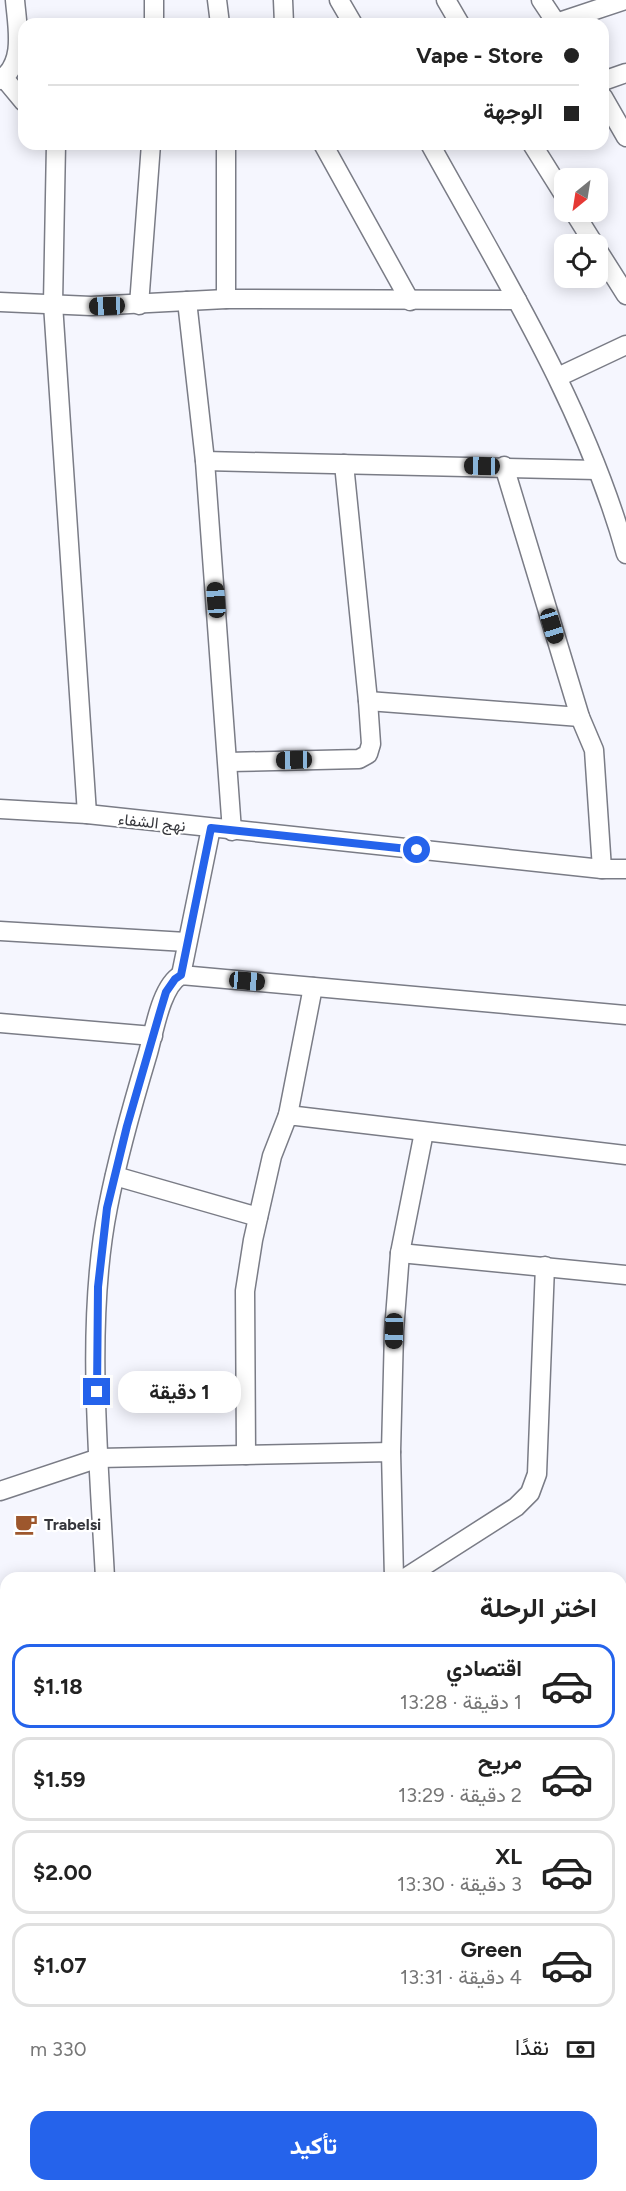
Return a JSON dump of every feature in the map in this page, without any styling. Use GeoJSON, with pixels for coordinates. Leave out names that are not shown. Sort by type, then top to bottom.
{"type":"FeatureCollection","features":[{"type":"Feature","properties":{"kind":"street"},"geometry":{"type":"LineString","coordinates":[[15,0],[18,46],[13,66],[2,79],[18,96]]}},
{"type":"Feature","properties":{"kind":"street"},"geometry":{"type":"LineString","coordinates":[[154,0],[154,18]]}},
{"type":"Feature","properties":{"kind":"street"},"geometry":{"type":"LineString","coordinates":[[217,0],[219,18]]}},
{"type":"Feature","properties":{"kind":"street"},"geometry":{"type":"LineString","coordinates":[[283,0],[284,18]]}},
{"type":"Feature","properties":{"kind":"street"},"geometry":{"type":"LineString","coordinates":[[339,0],[350,18]]}},
{"type":"Feature","properties":{"kind":"street"},"geometry":{"type":"LineString","coordinates":[[446,0],[456,18]]}},
{"type":"Feature","properties":{"kind":"street"},"geometry":{"type":"LineString","coordinates":[[541,0],[552,18]]}},
{"type":"Feature","properties":{"kind":"street"},"geometry":{"type":"LineString","coordinates":[[573,18],[625,0]]}},
{"type":"Feature","properties":{"kind":"street"},"geometry":{"type":"LineString","coordinates":[[609,79],[626,73]]}},
{"type":"Feature","properties":{"kind":"street"},"geometry":{"type":"LineString","coordinates":[[609,107],[626,137]]}},
{"type":"Feature","properties":{"kind":"street"},"geometry":{"type":"LineString","coordinates":[[56,150],[53,304],[87,814]]}},
{"type":"Feature","properties":{"kind":"street"},"geometry":{"type":"LineString","coordinates":[[139,304],[151,150]]}},
{"type":"Feature","properties":{"kind":"street"},"geometry":{"type":"LineString","coordinates":[[226,150],[226,299]]}},
{"type":"Feature","properties":{"kind":"street"},"geometry":{"type":"LineString","coordinates":[[326,150],[410,301]]}},
{"type":"Feature","properties":{"kind":"street"},"geometry":{"type":"LineString","coordinates":[[433,150],[558,377],[597,470],[626,551]]}},
{"type":"Feature","properties":{"kind":"street"},"geometry":{"type":"LineString","coordinates":[[536,150],[554,179]]}},
{"type":"Feature","properties":{"kind":"street"},"geometry":{"type":"LineString","coordinates":[[608,267],[626,296]]}},
{"type":"Feature","properties":{"kind":"street"},"geometry":{"type":"LineString","coordinates":[[0,302],[139,304],[226,299],[517,300]]}},
{"type":"Feature","properties":{"kind":"street"},"geometry":{"type":"LineString","coordinates":[[187,301],[205,461],[229,762],[232,831]]}},
{"type":"Feature","properties":{"kind":"street"},"geometry":{"type":"LineString","coordinates":[[558,377],[626,345]]}},
{"type":"Feature","properties":{"kind":"street"},"geometry":{"type":"LineString","coordinates":[[205,461],[504,466],[597,470]]}},
{"type":"Feature","properties":{"kind":"street"},"geometry":{"type":"LineString","coordinates":[[229,762],[358,759],[368,754],[371,744],[368,701],[344,464]]}},
{"type":"Feature","properties":{"kind":"street"},"geometry":{"type":"LineString","coordinates":[[504,466],[580,717],[594,750],[602,869]]}},
{"type":"Feature","properties":{"kind":"street"},"geometry":{"type":"LineString","coordinates":[[368,701],[580,717]]}},
{"type":"Feature","properties":{"kind":"street","name":"نهج الشفاء"},"geometry":{"type":"LineString","coordinates":[[0,809],[87,814],[602,869],[626,869]]}},
{"type":"Feature","properties":{"kind":"street"},"geometry":{"type":"LineString","coordinates":[[181,975],[211,828]]}},
{"type":"Feature","properties":{"kind":"street"},"geometry":{"type":"LineString","coordinates":[[0,931],[186,942]]}},
{"type":"Feature","properties":{"kind":"street"},"geometry":{"type":"LineString","coordinates":[[105,1572],[99,1458],[98,1287],[107,1208],[166,992],[175,979],[181,975],[626,1016]]}},
{"type":"Feature","properties":{"kind":"street"},"geometry":{"type":"LineString","coordinates":[[246,1455],[245,1291],[272,1156],[288,1115],[313,987]]}},
{"type":"Feature","properties":{"kind":"street"},"geometry":{"type":"LineString","coordinates":[[0,1023],[153,1036]]}},
{"type":"Feature","properties":{"kind":"street"},"geometry":{"type":"LineString","coordinates":[[288,1115],[626,1155]]}},
{"type":"Feature","properties":{"kind":"street"},"geometry":{"type":"LineString","coordinates":[[394,1572],[392,1452],[394,1331],[400,1253],[424,1132]]}},
{"type":"Feature","properties":{"kind":"street"},"geometry":{"type":"LineString","coordinates":[[115,1176],[258,1217]]}},
{"type":"Feature","properties":{"kind":"street"},"geometry":{"type":"LineString","coordinates":[[400,1253],[626,1275]]}},
{"type":"Feature","properties":{"kind":"street"},"geometry":{"type":"LineString","coordinates":[[414,1572],[516,1507],[530,1493],[537,1474],[544,1266]]}},
{"type":"Feature","properties":{"kind":"street"},"geometry":{"type":"LineString","coordinates":[[0,1491],[99,1458],[392,1452]]}},
{"type":"Feature","properties":{"kind":"place","name":"Trabelsi"},"geometry":{"type":"Point","coordinates":[26,1524]}},
{"type":"Feature","properties":{"kind":"route"},"geometry":{"type":"LineString","coordinates":[[97,1392],[98,1287],[107,1208],[127,1126],[166,992],[175,979],[181,975],[211,828],[417,850]]}}]}
